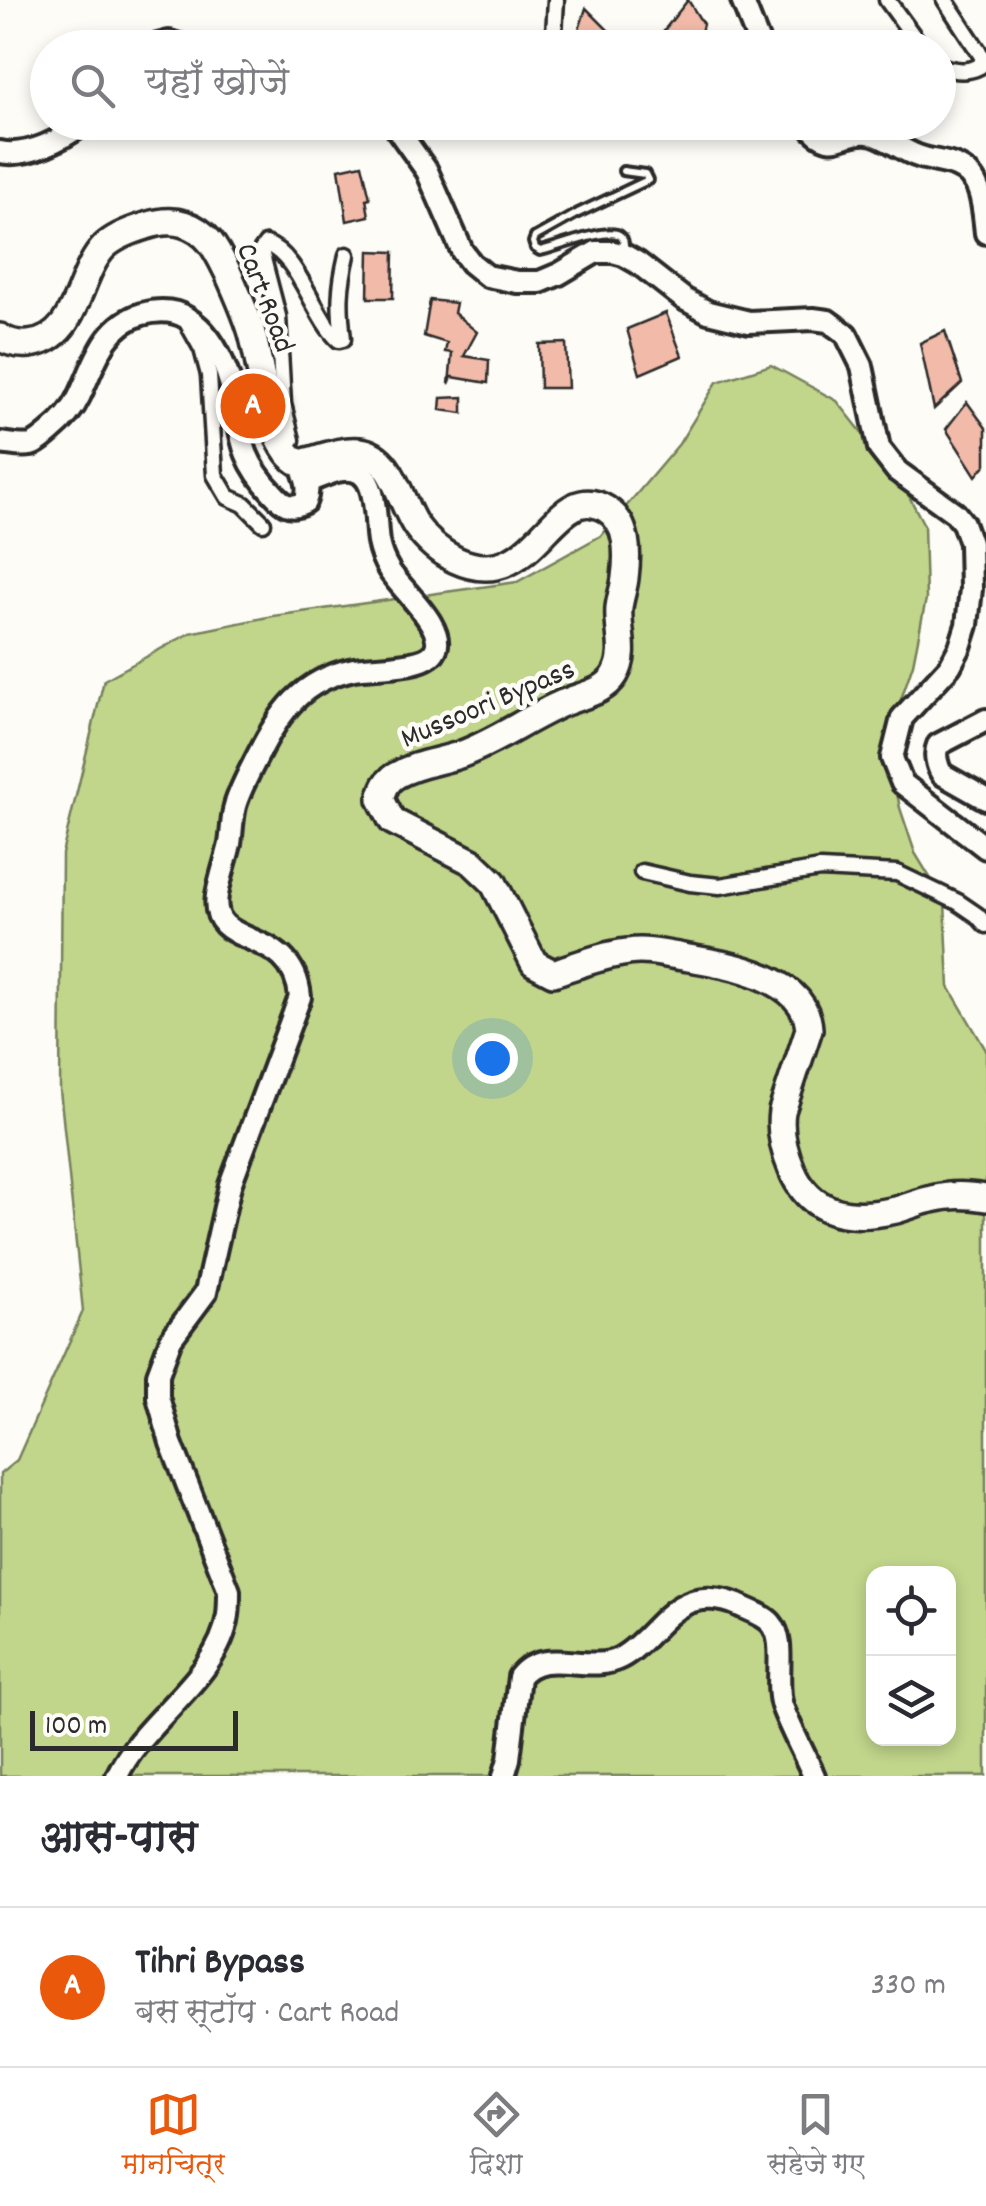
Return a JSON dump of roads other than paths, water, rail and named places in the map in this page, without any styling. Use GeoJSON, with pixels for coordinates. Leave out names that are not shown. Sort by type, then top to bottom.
{"type":"FeatureCollection","features":[{"type":"Feature","properties":{"kind":"highway","name":"Cart Road"},"geometry":{"type":"LineString","coordinates":[[0,337],[24,345],[54,335],[64,324],[95,259],[107,244],[156,223],[179,222],[200,230],[214,244],[232,281],[251,329],[275,427],[286,452],[304,473]]}},
{"type":"Feature","properties":{"kind":"highway","name":"Mussoori Bypass"},"geometry":{"type":"LineString","coordinates":[[304,473],[352,451],[372,454],[387,470],[428,540],[457,560],[476,567],[505,565],[521,556],[575,506],[588,504],[610,511],[623,532],[627,554],[619,610],[622,656],[613,679],[601,689],[562,703],[459,756],[420,764],[393,776],[384,786],[381,799],[392,822],[472,862],[494,882],[534,964],[553,973],[596,958],[632,951],[652,952],[746,969],[796,998],[809,1030],[780,1124],[797,1183],[818,1205],[831,1212],[866,1214],[962,1194],[986,1198]]}},
{"type":"Feature","properties":{"kind":"street"},"geometry":{"type":"LineString","coordinates":[[554,30],[556,0]]}},
{"type":"Feature","properties":{"kind":"street"},"geometry":{"type":"LineString","coordinates":[[742,0],[753,30]]}},
{"type":"Feature","properties":{"kind":"street"},"geometry":{"type":"LineString","coordinates":[[887,0],[909,30]]}},
{"type":"Feature","properties":{"kind":"street"},"geometry":{"type":"LineString","coordinates":[[945,0],[983,58],[980,66],[956,70]]}},
{"type":"Feature","properties":{"kind":"street"},"geometry":{"type":"LineString","coordinates":[[0,152],[22,154],[54,140]]}},
{"type":"Feature","properties":{"kind":"street"},"geometry":{"type":"LineString","coordinates":[[404,140],[426,171],[462,251],[486,276],[540,282],[596,252],[613,252],[624,254],[708,312],[749,322],[828,321],[846,334],[862,366],[879,448],[897,471],[955,512],[970,543],[967,625],[950,666],[902,718],[892,758],[902,783],[986,848]]}},
{"type":"Feature","properties":{"kind":"street"},"geometry":{"type":"LineString","coordinates":[[886,140],[918,156],[966,171],[982,200],[986,233]]}},
{"type":"Feature","properties":{"kind":"street"},"geometry":{"type":"LineString","coordinates":[[0,443],[30,445],[53,430],[78,400],[95,358],[120,325],[133,317],[165,311],[182,315],[208,336],[227,373],[246,457],[255,473],[281,501],[292,507],[305,502],[304,473],[287,423],[280,374],[281,334],[261,251],[266,244],[275,248],[302,281],[339,340],[343,339],[340,286],[347,255]]}},
{"type":"Feature","properties":{"kind":"street"},"geometry":{"type":"LineString","coordinates":[[182,315],[202,349],[209,375],[214,475],[228,497],[248,507],[263,523]]}},
{"type":"Feature","properties":{"kind":"street"},"geometry":{"type":"LineString","coordinates":[[116,1776],[135,1746],[208,1662],[228,1616],[229,1591],[170,1443],[162,1415],[158,1374],[171,1339],[206,1292],[230,1185],[300,997],[294,970],[286,959],[273,948],[232,932],[217,911],[216,898],[236,803],[284,708],[302,692],[351,670],[426,659],[438,640],[426,616],[382,558],[366,477],[353,470],[304,473]]}},
{"type":"Feature","properties":{"kind":"street"},"geometry":{"type":"LineString","coordinates":[[986,720],[938,745],[936,751],[942,774],[986,799]]}},
{"type":"Feature","properties":{"kind":"street"},"geometry":{"type":"LineString","coordinates":[[642,872],[720,886],[807,870],[885,871],[909,877],[958,902],[986,925]]}},
{"type":"Feature","properties":{"kind":"street"},"geometry":{"type":"LineString","coordinates":[[504,1776],[510,1759],[519,1677],[526,1668],[537,1662],[613,1662],[635,1648],[676,1610],[689,1602],[709,1598],[730,1602],[769,1620],[774,1628],[779,1639],[782,1706],[814,1776]]}},
{"type":"Feature","properties":{"kind":"lane"},"geometry":{"type":"LineString","coordinates":[[623,171],[646,174],[649,179],[578,213],[535,237],[533,242],[540,251],[614,234],[623,240],[624,254]]}},
{"type":"Feature","properties":{"kind":"place","name":"Tihri Bypass"},"geometry":{"type":"Point","coordinates":[253,406]}}]}
